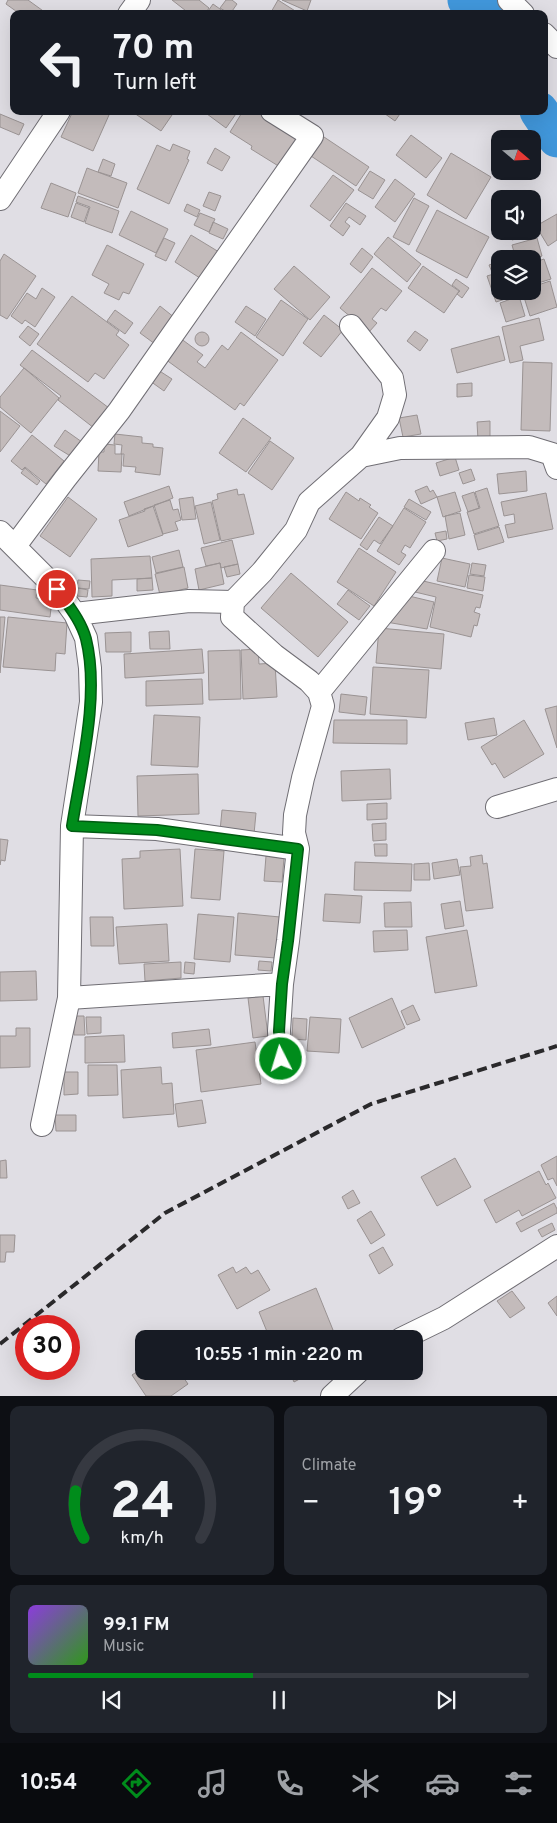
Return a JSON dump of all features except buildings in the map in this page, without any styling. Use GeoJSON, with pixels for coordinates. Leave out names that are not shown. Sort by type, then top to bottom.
{"type":"FeatureCollection","features":[{"type":"Feature","properties":{"kind":"street"},"geometry":{"type":"LineString","coordinates":[[509,0],[519,10]]}},
{"type":"Feature","properties":{"kind":"street"},"geometry":{"type":"LineString","coordinates":[[548,38],[557,47]]}},
{"type":"Feature","properties":{"kind":"street"},"geometry":{"type":"LineString","coordinates":[[0,199],[56,115]]}},
{"type":"Feature","properties":{"kind":"street"},"geometry":{"type":"LineString","coordinates":[[42,1125],[69,998],[72,826],[91,702],[90,668],[86,638],[75,614],[57,589],[8,539],[65,479],[119,411],[312,136],[278,115]]}},
{"type":"Feature","properties":{"kind":"street"},"geometry":{"type":"LineString","coordinates":[[281,1059],[279,1031],[282,984],[298,849],[294,833],[295,815],[323,706],[320,692],[309,681],[274,655],[232,617],[233,602],[262,572],[296,530],[309,502],[361,456],[388,418],[395,395],[392,378],[351,326]]}},
{"type":"Feature","properties":{"kind":"street"},"geometry":{"type":"LineString","coordinates":[[361,456],[400,448],[529,447],[552,454],[557,468]]}},
{"type":"Feature","properties":{"kind":"street"},"geometry":{"type":"LineString","coordinates":[[320,692],[434,551]]}},
{"type":"Feature","properties":{"kind":"street"},"geometry":{"type":"LineString","coordinates":[[75,614],[189,601],[233,602]]}},
{"type":"Feature","properties":{"kind":"street"},"geometry":{"type":"LineString","coordinates":[[497,807],[557,789]]}},
{"type":"Feature","properties":{"kind":"street"},"geometry":{"type":"LineString","coordinates":[[72,826],[157,830],[298,849]]}},
{"type":"Feature","properties":{"kind":"street"},"geometry":{"type":"LineString","coordinates":[[69,998],[282,984]]}},
{"type":"Feature","properties":{"kind":"street"},"geometry":{"type":"LineString","coordinates":[[419,1330],[444,1318],[557,1246]]}},
{"type":"Feature","properties":{"kind":"street"},"geometry":{"type":"LineString","coordinates":[[332,1396],[349,1380]]}},
{"type":"Feature","properties":{"kind":"waterway"},"geometry":{"type":"LineString","coordinates":[[467,0],[481,10]]}},
{"type":"Feature","properties":{"kind":"waterway"},"geometry":{"type":"LineString","coordinates":[[542,115],[557,138]]}},
{"type":"Feature","properties":{"kind":"railway"},"geometry":{"type":"LineString","coordinates":[[0,1344],[165,1213],[371,1104],[557,1046]]}},
{"type":"Feature","properties":{"kind":"route"},"geometry":{"type":"LineString","coordinates":[[57,589],[75,614],[86,638],[90,668],[91,702],[72,826],[157,830],[298,849],[282,984],[279,1031],[281,1059]]}}]}
